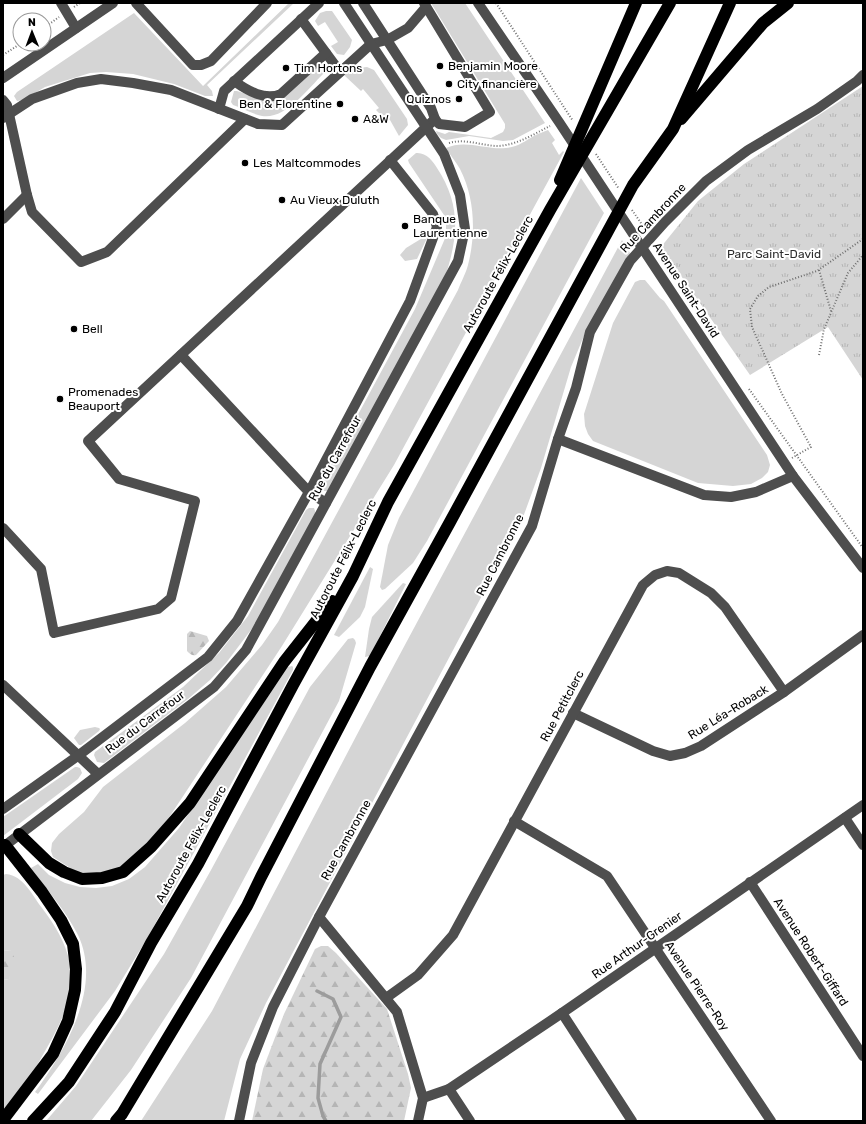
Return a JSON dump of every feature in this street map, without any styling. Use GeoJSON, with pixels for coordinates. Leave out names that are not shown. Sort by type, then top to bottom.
{"type":"FeatureCollection","features":[{"type":"Feature","properties":{"kind":"highway"},"geometry":{"type":"LineString","coordinates":[[550,210],[553,194],[636,3]]}},
{"type":"Feature","properties":{"kind":"highway","name":"Autoroute Félix-Leclerc"},"geometry":{"type":"LineString","coordinates":[[33,1121],[69,1082],[116,1012],[151,942],[198,864],[353,576],[388,502],[550,210],[670,3]]}},
{"type":"Feature","properties":{"kind":"highway"},"geometry":{"type":"LineString","coordinates":[[673,129],[730,3]]}},
{"type":"Feature","properties":{"kind":"highway"},"geometry":{"type":"LineString","coordinates":[[116,1121],[122,1114],[247,906],[370,667],[633,185],[673,129],[763,23],[788,3]]}},
{"type":"Feature","properties":{"kind":"highway"},"geometry":{"type":"LineString","coordinates":[[19,834],[49,863],[64,872],[82,879],[102,878],[123,872],[152,847],[190,803],[284,662],[353,576]]}},
{"type":"Feature","properties":{"kind":"highway"},"geometry":{"type":"LineString","coordinates":[[3,1120],[53,1054],[68,1021],[75,990],[76,969],[73,944],[61,920],[42,892],[4,846]]}},
{"type":"Feature","properties":{"kind":"street"},"geometry":{"type":"LineString","coordinates":[[61,3],[76,28]]}},
{"type":"Feature","properties":{"kind":"street"},"geometry":{"type":"LineString","coordinates":[[3,78],[113,3]]}},
{"type":"Feature","properties":{"kind":"street"},"geometry":{"type":"LineString","coordinates":[[136,3],[193,65],[201,65],[211,61],[267,3]]}},
{"type":"Feature","properties":{"kind":"street"},"geometry":{"type":"LineString","coordinates":[[219,109],[224,91],[319,3]]}},
{"type":"Feature","properties":{"kind":"street"},"geometry":{"type":"LineString","coordinates":[[346,7],[359,3]]}},
{"type":"Feature","properties":{"kind":"street"},"geometry":{"type":"LineString","coordinates":[[6,116],[32,99],[77,83],[101,79],[171,90],[258,124],[282,125],[371,44],[387,40],[408,28],[425,5],[490,112],[465,127],[439,124],[435,120],[431,108],[387,40],[363,3]]}},
{"type":"Feature","properties":{"kind":"street","name":"Avenue Saint-David"},"geometry":{"type":"LineString","coordinates":[[478,3],[659,272],[793,476],[863,568]]}},
{"type":"Feature","properties":{"kind":"street","name":"Rue du Carrefour"},"geometry":{"type":"LineString","coordinates":[[4,846],[214,687],[246,650],[458,261],[465,229],[460,195],[444,154],[346,7]]}},
{"type":"Feature","properties":{"kind":"street"},"geometry":{"type":"LineString","coordinates":[[301,19],[340,72]]}},
{"type":"Feature","properties":{"kind":"street"},"geometry":{"type":"LineString","coordinates":[[234,81],[245,88],[268,97],[276,97],[282,94],[326,53]]}},
{"type":"Feature","properties":{"kind":"street","name":"Rue Cambronne"},"geometry":{"type":"LineString","coordinates":[[239,1121],[251,1063],[273,1007],[318,917],[532,526],[558,439],[576,388],[590,332],[630,261],[665,222],[706,181],[748,150],[816,110],[857,82],[863,75]]}},
{"type":"Feature","properties":{"kind":"street"},"geometry":{"type":"LineString","coordinates":[[3,100],[7,105],[6,116],[32,212],[81,262],[106,252],[245,119]]}},
{"type":"Feature","properties":{"kind":"street"},"geometry":{"type":"LineString","coordinates":[[3,528],[41,569],[54,633],[158,609],[171,598],[195,501],[119,479],[88,441],[435,120]]}},
{"type":"Feature","properties":{"kind":"street"},"geometry":{"type":"LineString","coordinates":[[3,810],[79,755],[208,657],[237,621],[309,492],[410,301],[437,227],[433,214],[390,160]]}},
{"type":"Feature","properties":{"kind":"street"},"geometry":{"type":"LineString","coordinates":[[3,219],[27,195]]}},
{"type":"Feature","properties":{"kind":"street"},"geometry":{"type":"LineString","coordinates":[[181,355],[309,492],[326,503]]}},
{"type":"Feature","properties":{"kind":"street"},"geometry":{"type":"LineString","coordinates":[[558,439],[704,495],[731,497],[756,492],[793,476]]}},
{"type":"Feature","properties":{"kind":"street","name":"Rue Petitclerc"},"geometry":{"type":"LineString","coordinates":[[386,998],[418,975],[453,935],[643,585],[655,574],[667,571],[680,573],[711,593],[724,607],[784,692]]}},
{"type":"Feature","properties":{"kind":"street","name":"Rue Léa-Roback"},"geometry":{"type":"LineString","coordinates":[[573,713],[653,751],[670,756],[685,753],[701,746],[784,692],[863,635]]}},
{"type":"Feature","properties":{"kind":"street"},"geometry":{"type":"LineString","coordinates":[[3,684],[98,774]]}},
{"type":"Feature","properties":{"kind":"street","name":"Rue Arthur-Grenier"},"geometry":{"type":"LineString","coordinates":[[423,1098],[450,1089],[863,805]]}},
{"type":"Feature","properties":{"kind":"street"},"geometry":{"type":"LineString","coordinates":[[845,818],[863,845]]}},
{"type":"Feature","properties":{"kind":"street","name":"Avenue Pierre-Roy"},"geometry":{"type":"LineString","coordinates":[[514,822],[607,876],[771,1121]]}},
{"type":"Feature","properties":{"kind":"street","name":"Avenue Robert-Giffard"},"geometry":{"type":"LineString","coordinates":[[750,882],[863,1056]]}},
{"type":"Feature","properties":{"kind":"street"},"geometry":{"type":"LineString","coordinates":[[318,917],[397,1012],[423,1098],[418,1121]]}},
{"type":"Feature","properties":{"kind":"street"},"geometry":{"type":"LineString","coordinates":[[562,1013],[632,1121]]}},
{"type":"Feature","properties":{"kind":"street"},"geometry":{"type":"LineString","coordinates":[[450,1089],[470,1121]]}},
{"type":"Feature","properties":{"kind":"path"},"geometry":{"type":"LineString","coordinates":[[439,147],[451,142],[469,141],[498,146],[509,144],[561,125],[570,115],[496,3]]}},
{"type":"Feature","properties":{"kind":"path"},"geometry":{"type":"LineString","coordinates":[[3,55],[12,49]]}},
{"type":"Feature","properties":{"kind":"path"},"geometry":{"type":"LineString","coordinates":[[798,455],[811,447],[782,394],[752,327],[750,309],[758,296],[769,287],[819,270],[863,239]]}},
{"type":"Feature","properties":{"kind":"path"},"geometry":{"type":"LineString","coordinates":[[819,354],[824,329],[848,273],[863,255]]}},
{"type":"Feature","properties":{"kind":"path"},"geometry":{"type":"LineString","coordinates":[[665,260],[712,332]]}},
{"type":"Feature","properties":{"kind":"path"},"geometry":{"type":"LineString","coordinates":[[819,270],[832,311]]}},
{"type":"Feature","properties":{"kind":"path"},"geometry":{"type":"LineString","coordinates":[[747,385],[863,548]]}},
{"type":"Feature","properties":{"kind":"green space"},"geometry":{"type":"Polygon","coordinates":[[[289,3],[294,3],[207,85],[212,91],[213,96],[205,96],[174,84],[133,74],[106,72],[90,73],[45,87],[23,100],[17,101],[14,96],[17,92],[134,13],[203,86],[289,3]]]}},
{"type":"Feature","properties":{"kind":"green space"},"geometry":{"type":"Polygon","coordinates":[[[431,3],[465,3],[545,123],[513,140],[503,141],[469,136],[446,140],[437,134],[436,131],[445,134],[449,132],[491,138],[503,132],[505,124],[431,3]]]}},
{"type":"Feature","properties":{"kind":"green space"},"geometry":{"type":"Polygon","coordinates":[[[332,11],[352,40],[350,47],[344,55],[337,54],[331,46],[338,42],[325,22],[318,26],[315,21],[320,13],[332,11]]]}},
{"type":"Feature","properties":{"kind":"green space"},"geometry":{"type":"Polygon","coordinates":[[[320,64],[323,64],[326,71],[296,102],[279,113],[271,116],[262,116],[233,105],[231,102],[234,91],[262,99],[264,102],[277,100],[320,64]]]}},
{"type":"Feature","properties":{"kind":"green space"},"geometry":{"type":"Polygon","coordinates":[[[367,67],[374,70],[407,119],[408,125],[399,136],[390,120],[382,116],[376,110],[379,108],[363,89],[361,91],[344,75],[358,68],[367,67]]]}},
{"type":"Feature","properties":{"kind":"green space","name":"Parc Saint-David"},"geometry":{"type":"Polygon","coordinates":[[[863,86],[863,380],[828,327],[750,375],[661,247],[698,201],[744,164],[863,86]]]}},
{"type":"Feature","properties":{"kind":"green space"},"geometry":{"type":"Polygon","coordinates":[[[548,130],[555,140],[552,143],[559,155],[563,151],[564,152],[394,465],[282,646],[170,816],[149,843],[114,871],[90,876],[75,871],[53,857],[51,851],[52,843],[59,834],[84,812],[103,787],[185,723],[226,687],[262,645],[278,622],[458,290],[467,268],[471,253],[473,229],[473,216],[469,192],[460,169],[446,148],[461,144],[506,148],[518,145],[548,130]]]}},
{"type":"Feature","properties":{"kind":"green space"},"geometry":{"type":"Polygon","coordinates":[[[416,153],[426,155],[429,158],[445,182],[451,196],[454,209],[455,237],[449,265],[444,280],[328,491],[321,491],[320,485],[415,309],[446,236],[446,223],[444,215],[409,163],[408,160],[416,153]]]}},
{"type":"Feature","properties":{"kind":"green space"},"geometry":{"type":"Polygon","coordinates":[[[581,178],[604,213],[427,541],[413,563],[385,589],[382,590],[380,587],[388,545],[399,518],[581,178]]]}},
{"type":"Feature","properties":{"kind":"green space"},"geometry":{"type":"Polygon","coordinates":[[[429,234],[417,259],[405,261],[400,255],[406,248],[429,234]]]}},
{"type":"Feature","properties":{"kind":"green space"},"geometry":{"type":"Polygon","coordinates":[[[622,240],[630,253],[586,331],[571,367],[541,468],[522,520],[266,1003],[240,1059],[224,1121],[141,1121],[212,1011],[362,725],[622,240]]]}},
{"type":"Feature","properties":{"kind":"green space"},"geometry":{"type":"Polygon","coordinates":[[[645,280],[664,301],[767,455],[770,465],[768,472],[762,478],[751,484],[733,486],[698,483],[593,441],[588,434],[585,426],[584,414],[613,323],[635,282],[645,280]]]}},
{"type":"Feature","properties":{"kind":"green space"},"geometry":{"type":"Polygon","coordinates":[[[309,508],[314,508],[315,516],[257,622],[226,663],[210,680],[188,699],[104,763],[97,762],[94,755],[95,752],[183,687],[219,653],[248,616],[306,510],[309,508]]]}},
{"type":"Feature","properties":{"kind":"green space"},"geometry":{"type":"Polygon","coordinates":[[[370,567],[373,569],[365,607],[360,617],[339,637],[334,635],[370,567]]]}},
{"type":"Feature","properties":{"kind":"green space"},"geometry":{"type":"Polygon","coordinates":[[[403,583],[406,584],[370,656],[365,657],[372,617],[403,583]]]}},
{"type":"Feature","properties":{"kind":"green space"},"geometry":{"type":"Polygon","coordinates":[[[190,631],[207,636],[209,641],[196,655],[193,655],[187,651],[187,634],[190,631]]]}},
{"type":"Feature","properties":{"kind":"green space"},"geometry":{"type":"Polygon","coordinates":[[[353,638],[356,643],[339,701],[191,978],[131,1070],[91,1121],[46,1121],[76,1086],[164,954],[310,687],[348,639],[353,638]]]}},
{"type":"Feature","properties":{"kind":"green space"},"geometry":{"type":"Polygon","coordinates":[[[292,666],[293,670],[148,937],[115,991],[38,1094],[35,1092],[58,1057],[77,1018],[83,997],[86,976],[85,955],[78,935],[62,909],[31,868],[38,864],[49,875],[65,883],[80,887],[96,888],[112,886],[129,879],[145,867],[179,828],[288,667],[292,666]]]}},
{"type":"Feature","properties":{"kind":"green space"},"geometry":{"type":"Polygon","coordinates":[[[95,727],[100,729],[99,731],[79,745],[74,738],[80,730],[95,727]]]}},
{"type":"Feature","properties":{"kind":"green space"},"geometry":{"type":"Polygon","coordinates":[[[75,767],[80,768],[82,773],[78,779],[3,836],[3,817],[75,767]]]}},
{"type":"Feature","properties":{"kind":"green space"},"geometry":{"type":"Polygon","coordinates":[[[6,874],[18,878],[23,882],[59,934],[66,949],[70,964],[71,989],[64,1014],[46,1049],[28,1080],[3,1112],[3,979],[9,980],[11,950],[3,951],[3,875],[6,874]]]}},
{"type":"Feature","properties":{"kind":"green space"},"geometry":{"type":"Polygon","coordinates":[[[321,946],[328,946],[336,953],[387,1009],[411,1088],[404,1121],[252,1121],[263,1069],[284,1014],[315,949],[321,946]]]}},
{"type":"Feature","properties":{"kind":"green space"},"geometry":{"type":"Polygon","coordinates":[[[11,950],[14,957],[9,980],[3,979],[3,951],[11,950]]]}},
{"type":"Feature","properties":{"kind":"waterway"},"geometry":{"type":"LineString","coordinates":[[317,991],[333,999],[341,1017],[320,1064],[318,1098],[326,1121]]}},
{"type":"Feature","properties":{"kind":"place","name":"Benjamin Moore"},"geometry":{"type":"Point","coordinates":[440,66]}},
{"type":"Feature","properties":{"kind":"place","name":"Tim Hortons"},"geometry":{"type":"Point","coordinates":[286,68]}},
{"type":"Feature","properties":{"kind":"place","name":"City financière"},"geometry":{"type":"Point","coordinates":[449,84]}},
{"type":"Feature","properties":{"kind":"place","name":"Quiznos"},"geometry":{"type":"Point","coordinates":[459,99]}},
{"type":"Feature","properties":{"kind":"place","name":"Ben & Florentine"},"geometry":{"type":"Point","coordinates":[340,104]}},
{"type":"Feature","properties":{"kind":"place","name":"A&W"},"geometry":{"type":"Point","coordinates":[355,119]}},
{"type":"Feature","properties":{"kind":"place","name":"Les Maltcommodes"},"geometry":{"type":"Point","coordinates":[245,163]}},
{"type":"Feature","properties":{"kind":"place","name":"Au Vieux Duluth"},"geometry":{"type":"Point","coordinates":[282,200]}},
{"type":"Feature","properties":{"kind":"place","name":"Banque Laurentienne"},"geometry":{"type":"Point","coordinates":[405,226]}},
{"type":"Feature","properties":{"kind":"place","name":"Bell"},"geometry":{"type":"Point","coordinates":[74,329]}},
{"type":"Feature","properties":{"kind":"place","name":"Promenades Beauport"},"geometry":{"type":"Point","coordinates":[60,399]}}]}
